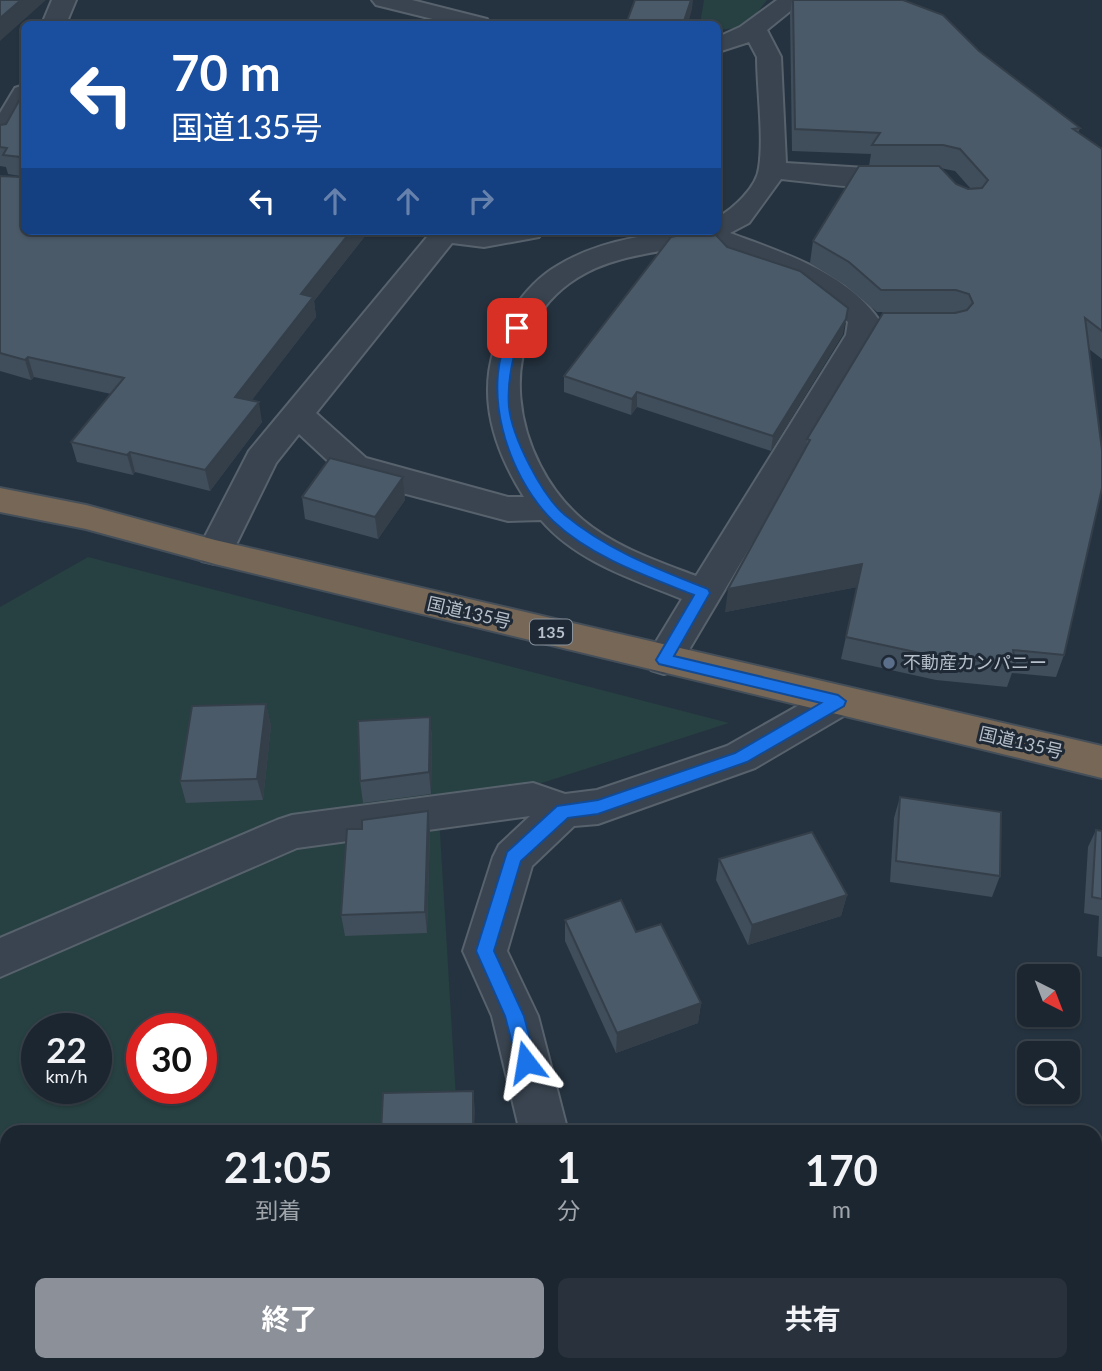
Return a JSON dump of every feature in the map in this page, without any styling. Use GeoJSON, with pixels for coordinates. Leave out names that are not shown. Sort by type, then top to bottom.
{"type":"FeatureCollection","features":[{"type":"Feature","properties":{"kind":"highway","name":"国道135号"},"geometry":{"type":"LineString","coordinates":[[0,500],[86,517],[215,552],[1102,762]]}},
{"type":"Feature","properties":{"kind":"street"},"geometry":{"type":"LineString","coordinates":[[55,21],[64,0]]}},
{"type":"Feature","properties":{"kind":"street"},"geometry":{"type":"LineString","coordinates":[[384,0],[468,21]]}},
{"type":"Feature","properties":{"kind":"street"},"geometry":{"type":"LineString","coordinates":[[721,44],[739,39],[755,30],[767,16],[792,0]]}},
{"type":"Feature","properties":{"kind":"street"},"geometry":{"type":"LineString","coordinates":[[721,226],[739,217],[756,198],[773,170],[769,57],[755,30]]}},
{"type":"Feature","properties":{"kind":"street"},"geometry":{"type":"LineString","coordinates":[[0,136],[21,98]]}},
{"type":"Feature","properties":{"kind":"street"},"geometry":{"type":"LineString","coordinates":[[773,170],[857,178],[927,178]]}},
{"type":"Feature","properties":{"kind":"street"},"geometry":{"type":"LineString","coordinates":[[215,552],[261,459],[443,235]]}},
{"type":"Feature","properties":{"kind":"street"},"geometry":{"type":"LineString","coordinates":[[461,235],[484,238],[503,235]]}},
{"type":"Feature","properties":{"kind":"street"},"geometry":{"type":"LineString","coordinates":[[692,235],[621,250],[590,261],[555,279],[526,309],[508,348],[502,407],[514,446],[557,516],[593,542],[637,566],[703,593]]}},
{"type":"Feature","properties":{"kind":"street"},"geometry":{"type":"LineString","coordinates":[[664,660],[861,335],[876,324],[864,320],[825,284],[806,272],[720,235]]}},
{"type":"Feature","properties":{"kind":"street"},"geometry":{"type":"LineString","coordinates":[[298,414],[354,466],[384,477],[508,509],[551,508]]}},
{"type":"Feature","properties":{"kind":"street"},"geometry":{"type":"LineString","coordinates":[[0,958],[292,832],[533,799],[563,811],[598,807],[741,757],[838,701]]}},
{"type":"Feature","properties":{"kind":"street"},"geometry":{"type":"LineString","coordinates":[[542,1125],[515,1016],[485,951],[513,857],[563,811]]}},
{"type":"Feature","properties":{"kind":"green space"},"geometry":{"type":"Polygon","coordinates":[[[704,0],[767,0],[746,27],[721,30],[721,21],[700,21],[704,0]]]}},
{"type":"Feature","properties":{"kind":"green space"},"geometry":{"type":"Polygon","coordinates":[[[88,557],[729,723],[439,816],[458,1125],[0,1125],[0,607],[88,557]]]}},
{"type":"Feature","properties":{"kind":"building"},"geometry":{"type":"Polygon","coordinates":[[[0,0],[21,0],[0,18],[0,0]]]}},
{"type":"Feature","properties":{"kind":"building"},"geometry":{"type":"Polygon","coordinates":[[[635,0],[691,0],[684,21],[627,21],[635,0]]]}},
{"type":"Feature","properties":{"kind":"building"},"geometry":{"type":"Polygon","coordinates":[[[793,0],[903,0],[943,15],[979,51],[1080,128],[1073,129],[1102,149],[1102,331],[1085,318],[1102,450],[1102,488],[1064,655],[1013,650],[1015,664],[943,658],[846,637],[862,564],[728,589],[810,440],[807,439],[883,313],[955,313],[967,310],[973,303],[969,294],[956,290],[881,290],[849,262],[813,241],[859,166],[939,166],[956,184],[968,189],[982,188],[988,180],[960,149],[943,145],[872,145],[880,133],[795,129],[793,0]]]}},
{"type":"Feature","properties":{"kind":"building"},"geometry":{"type":"Polygon","coordinates":[[[21,99],[21,235],[348,235],[301,294],[313,297],[235,397],[259,402],[205,470],[130,452],[127,455],[71,442],[124,378],[0,353],[0,176],[20,177],[20,157],[3,155],[7,148],[0,147],[0,125],[6,124],[21,99]]]}},
{"type":"Feature","properties":{"kind":"building"},"geometry":{"type":"Polygon","coordinates":[[[716,235],[727,247],[800,271],[848,308],[846,319],[773,436],[637,392],[632,399],[564,376],[671,237],[716,235]]]}},
{"type":"Feature","properties":{"kind":"building"},"geometry":{"type":"Polygon","coordinates":[[[330,458],[403,477],[375,517],[302,497],[330,458]]]}},
{"type":"Feature","properties":{"kind":"building"},"geometry":{"type":"Polygon","coordinates":[[[266,704],[257,779],[180,781],[192,706],[266,704]]]}},
{"type":"Feature","properties":{"kind":"building"},"geometry":{"type":"Polygon","coordinates":[[[430,717],[429,772],[360,781],[358,721],[430,717]]]}},
{"type":"Feature","properties":{"kind":"building"},"geometry":{"type":"Polygon","coordinates":[[[900,797],[1001,812],[1000,876],[896,861],[900,797]]]}},
{"type":"Feature","properties":{"kind":"building"},"geometry":{"type":"Polygon","coordinates":[[[428,811],[425,912],[341,915],[347,829],[362,829],[362,820],[428,811]]]}},
{"type":"Feature","properties":{"kind":"building"},"geometry":{"type":"Polygon","coordinates":[[[1096,830],[1102,831],[1102,899],[1092,897],[1096,830]]]}},
{"type":"Feature","properties":{"kind":"building"},"geometry":{"type":"Polygon","coordinates":[[[812,832],[847,895],[752,925],[719,859],[812,832]]]}},
{"type":"Feature","properties":{"kind":"building"},"geometry":{"type":"Polygon","coordinates":[[[621,900],[636,932],[661,924],[701,1003],[617,1033],[565,920],[621,900]]]}},
{"type":"Feature","properties":{"kind":"building"},"geometry":{"type":"Polygon","coordinates":[[[473,1091],[473,1125],[381,1125],[383,1093],[473,1091]]]}},
{"type":"Feature","properties":{"kind":"place","name":"不動産カンパニー"},"geometry":{"type":"Point","coordinates":[889,663]}},
{"type":"Feature","properties":{"kind":"route"},"geometry":{"type":"LineString","coordinates":[[517,328],[508,348],[502,407],[514,446],[535,485],[557,516],[583,536],[637,566],[703,593],[664,660],[838,701],[741,757],[598,807],[563,811],[513,857],[485,951],[515,1016],[526,1062]]}}]}
